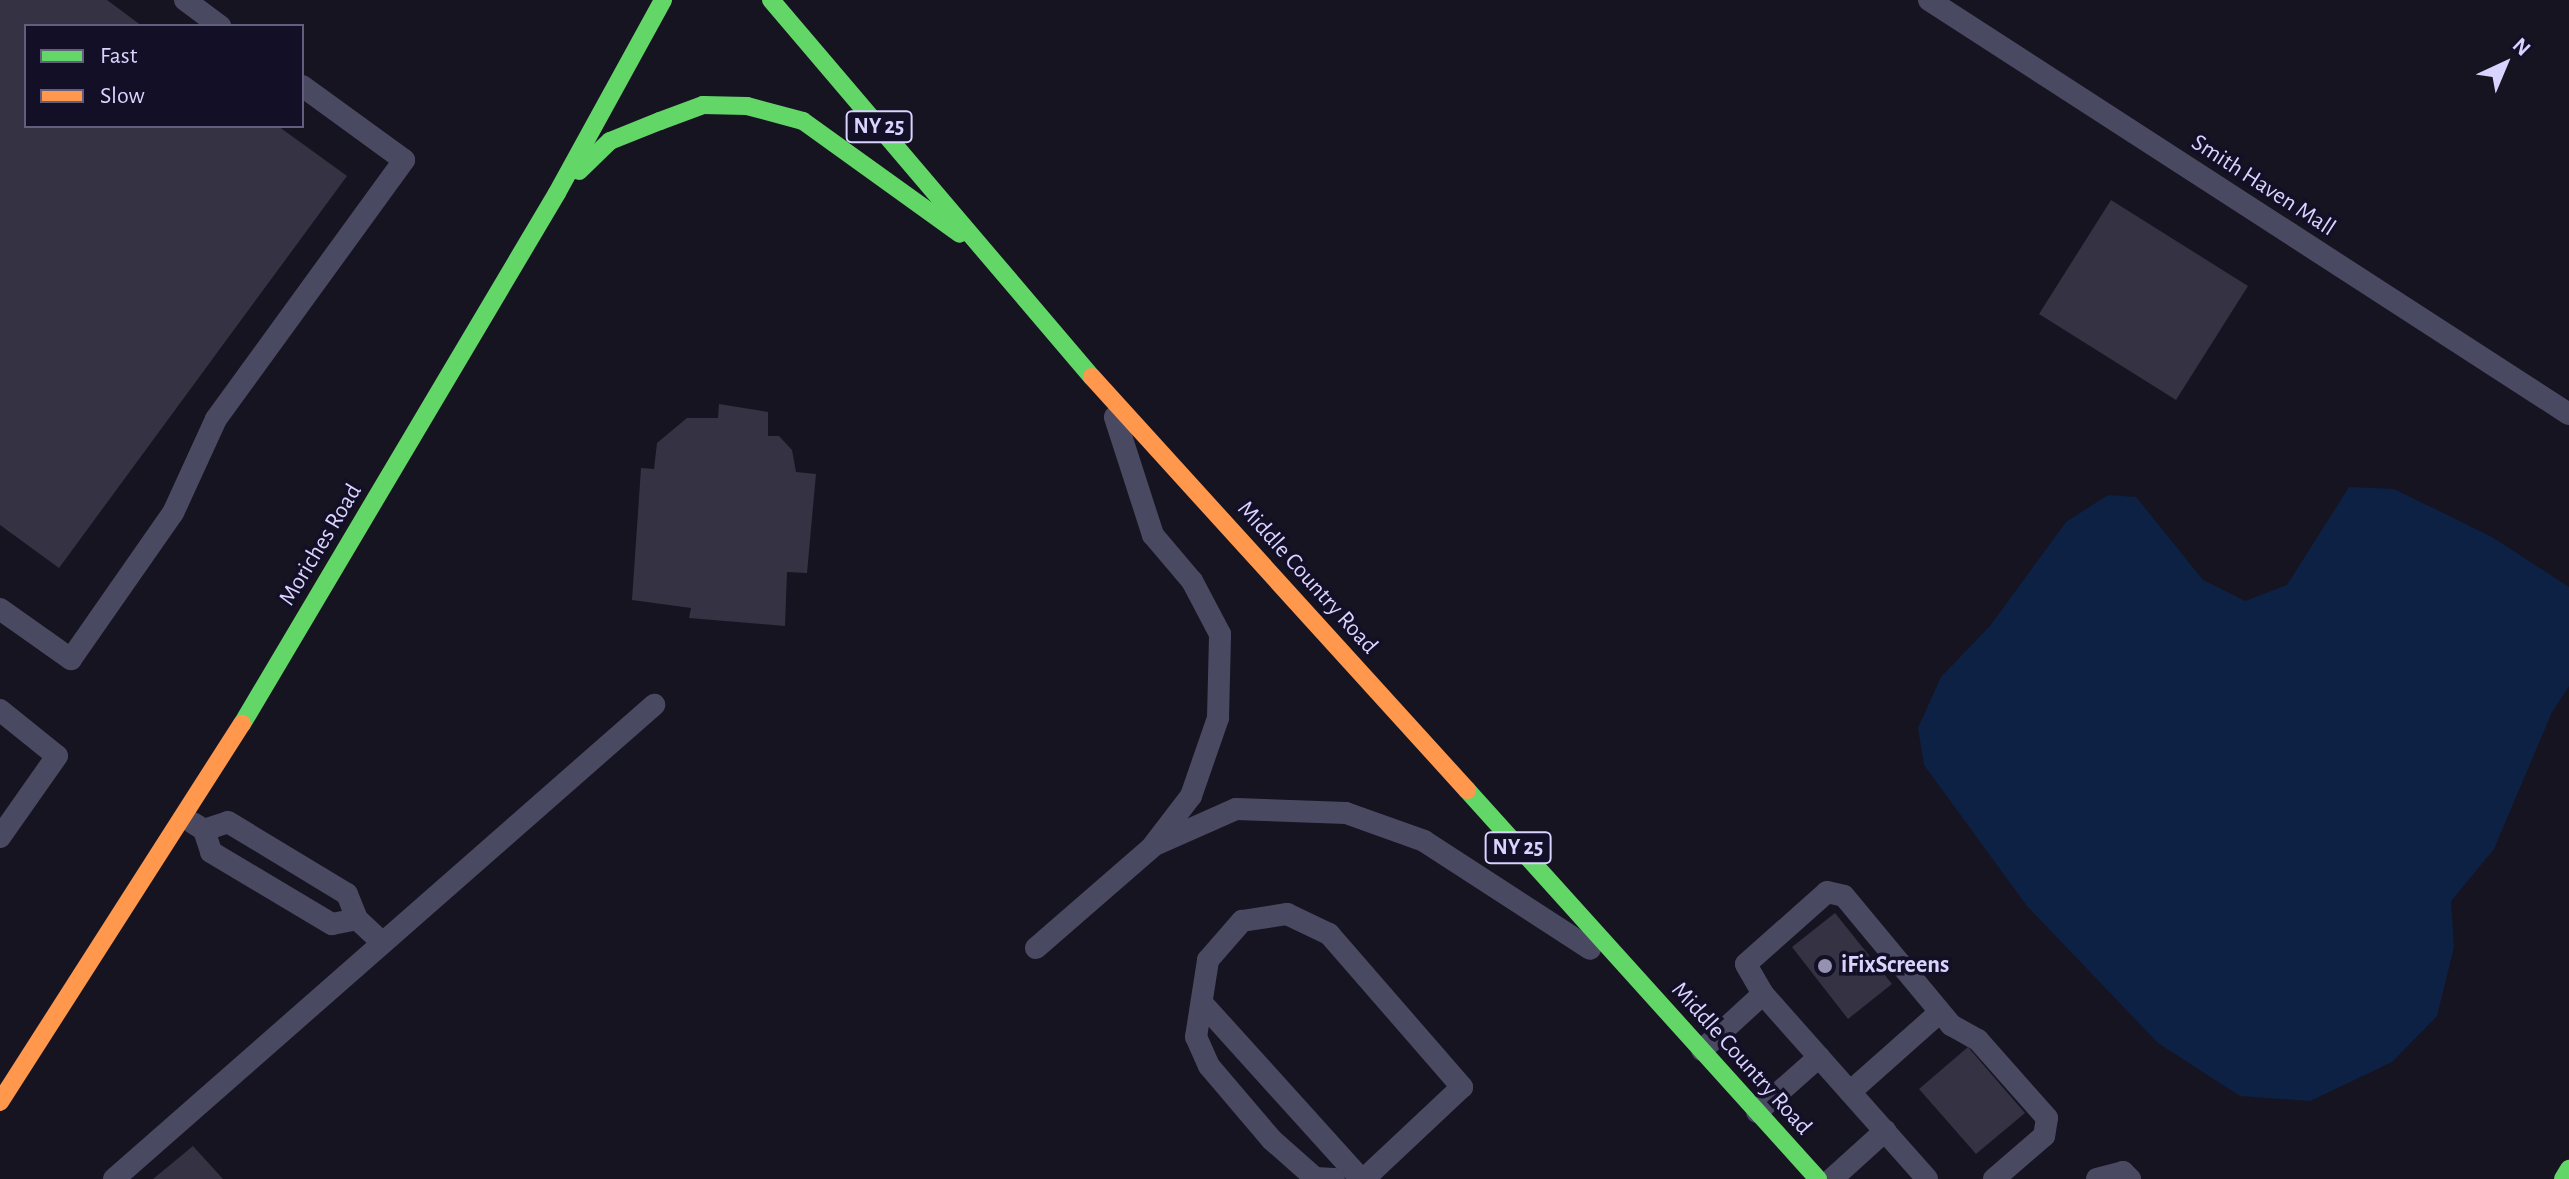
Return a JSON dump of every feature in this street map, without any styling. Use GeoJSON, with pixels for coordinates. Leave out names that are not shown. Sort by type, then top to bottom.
{"type":"FeatureCollection","features":[{"type":"Feature","properties":{"kind":"street","name":"Moriches Road"},"geometry":{"type":"LineString","coordinates":[[0,1102],[242,724],[557,193],[663,0]]}},
{"type":"Feature","properties":{"kind":"street","name":"Middle Country Road"},"geometry":{"type":"LineString","coordinates":[[771,0],[1107,393],[1818,1179]]}},
{"type":"Feature","properties":{"kind":"street"},"geometry":{"type":"LineString","coordinates":[[557,193],[610,141],[703,105],[747,106],[803,121],[987,254]]}},
{"type":"Feature","properties":{"kind":"street"},"geometry":{"type":"LineString","coordinates":[[2563,1179],[2569,1169]]}},
{"type":"Feature","properties":{"kind":"lane"},"geometry":{"type":"LineString","coordinates":[[185,0],[217,24]]}},
{"type":"Feature","properties":{"kind":"lane","name":"Smith Haven Mall"},"geometry":{"type":"LineString","coordinates":[[1929,0],[2569,414]]}},
{"type":"Feature","properties":{"kind":"lane"},"geometry":{"type":"LineString","coordinates":[[0,609],[71,659],[173,513],[216,419],[404,160],[304,87]]}},
{"type":"Feature","properties":{"kind":"lane"},"geometry":{"type":"LineString","coordinates":[[1036,948],[1152,847],[1191,796],[1218,718],[1220,634],[1192,581],[1153,535],[1107,393]]}},
{"type":"Feature","properties":{"kind":"lane"},"geometry":{"type":"LineString","coordinates":[[114,1179],[654,705]]}},
{"type":"Feature","properties":{"kind":"lane"},"geometry":{"type":"LineString","coordinates":[[0,710],[57,756],[0,837]]}},
{"type":"Feature","properties":{"kind":"lane"},"geometry":{"type":"LineString","coordinates":[[1152,847],[1236,809],[1346,813],[1424,841],[1638,980]]}},
{"type":"Feature","properties":{"kind":"lane"},"geometry":{"type":"LineString","coordinates":[[181,816],[204,830],[211,852],[332,924],[357,919]]}},
{"type":"Feature","properties":{"kind":"lane"},"geometry":{"type":"LineString","coordinates":[[204,830],[228,822],[347,894],[357,919],[382,942]]}},
{"type":"Feature","properties":{"kind":"lane"},"geometry":{"type":"LineString","coordinates":[[1927,1179],[1763,994],[1746,964],[1827,892],[1844,896],[1951,1025],[1978,1040],[2047,1118],[2044,1136],[1994,1179]]}},
{"type":"Feature","properties":{"kind":"lane"},"geometry":{"type":"LineString","coordinates":[[1202,1003],[1362,1179],[1462,1087],[1329,934],[1287,914],[1242,921],[1208,960],[1196,1037],[1209,1066],[1272,1140],[1315,1178],[1334,1179]]}},
{"type":"Feature","properties":{"kind":"lane"},"geometry":{"type":"LineString","coordinates":[[1702,1050],[1763,994]]}},
{"type":"Feature","properties":{"kind":"lane"},"geometry":{"type":"LineString","coordinates":[[1850,1092],[1940,1012]]}},
{"type":"Feature","properties":{"kind":"lane"},"geometry":{"type":"LineString","coordinates":[[1757,1112],[1819,1057]]}},
{"type":"Feature","properties":{"kind":"lane"},"geometry":{"type":"LineString","coordinates":[[1832,1179],[1885,1131]]}},
{"type":"Feature","properties":{"kind":"lane"},"geometry":{"type":"LineString","coordinates":[[2097,1179],[2123,1172],[2130,1179]]}},
{"type":"Feature","properties":{"kind":"water"},"geometry":{"type":"Polygon","coordinates":[[[2349,487],[2394,489],[2492,537],[2569,587],[2569,686],[2552,712],[2494,849],[2451,901],[2454,947],[2437,1016],[2392,1062],[2310,1101],[2240,1096],[2158,1043],[2027,906],[1924,765],[1918,728],[1941,677],[1990,626],[2066,522],[2108,495],[2136,497],[2203,580],[2245,601],[2287,585],[2349,487]]]}},
{"type":"Feature","properties":{"kind":"building"},"geometry":{"type":"Polygon","coordinates":[[[0,0],[107,0],[139,24],[24,24],[24,128],[281,128],[347,176],[59,568],[0,525],[0,0]]]}},
{"type":"Feature","properties":{"kind":"building"},"geometry":{"type":"Polygon","coordinates":[[[2111,200],[2248,286],[2176,400],[2039,314],[2111,200]]]}},
{"type":"Feature","properties":{"kind":"building"},"geometry":{"type":"Polygon","coordinates":[[[719,404],[768,412],[768,436],[779,436],[792,450],[796,472],[816,474],[807,573],[787,572],[785,626],[689,618],[691,608],[632,600],[641,468],[654,469],[657,443],[687,418],[718,418],[719,404]]]}},
{"type":"Feature","properties":{"kind":"building"},"geometry":{"type":"Polygon","coordinates":[[[1835,913],[1892,984],[1848,1019],[1792,947],[1835,913]]]}},
{"type":"Feature","properties":{"kind":"building"},"geometry":{"type":"Polygon","coordinates":[[[1968,1047],[2025,1113],[1976,1154],[1919,1089],[1968,1047]]]}},
{"type":"Feature","properties":{"kind":"building"},"geometry":{"type":"Polygon","coordinates":[[[193,1146],[223,1179],[153,1179],[193,1146]]]}},
{"type":"Feature","properties":{"kind":"traffic: fast"},"geometry":{"type":"LineString","coordinates":[[242,724],[557,193],[663,0]]}},
{"type":"Feature","properties":{"kind":"traffic: fast"},"geometry":{"type":"LineString","coordinates":[[771,0],[1092,377]]}},
{"type":"Feature","properties":{"kind":"traffic: fast"},"geometry":{"type":"LineString","coordinates":[[579,171],[610,141],[660,121],[703,105],[747,106],[803,121],[960,234]]}},
{"type":"Feature","properties":{"kind":"traffic: fast"},"geometry":{"type":"LineString","coordinates":[[1467,790],[1818,1179]]}},
{"type":"Feature","properties":{"kind":"traffic: fast"},"geometry":{"type":"LineString","coordinates":[[2563,1179],[2569,1169]]}},
{"type":"Feature","properties":{"kind":"traffic: slow"},"geometry":{"type":"LineString","coordinates":[[1092,377],[1467,790]]}},
{"type":"Feature","properties":{"kind":"traffic: slow"},"geometry":{"type":"LineString","coordinates":[[0,1102],[242,724]]}},
{"type":"Feature","properties":{"kind":"place","name":"iFixScreens"},"geometry":{"type":"Point","coordinates":[1825,966]}}]}
